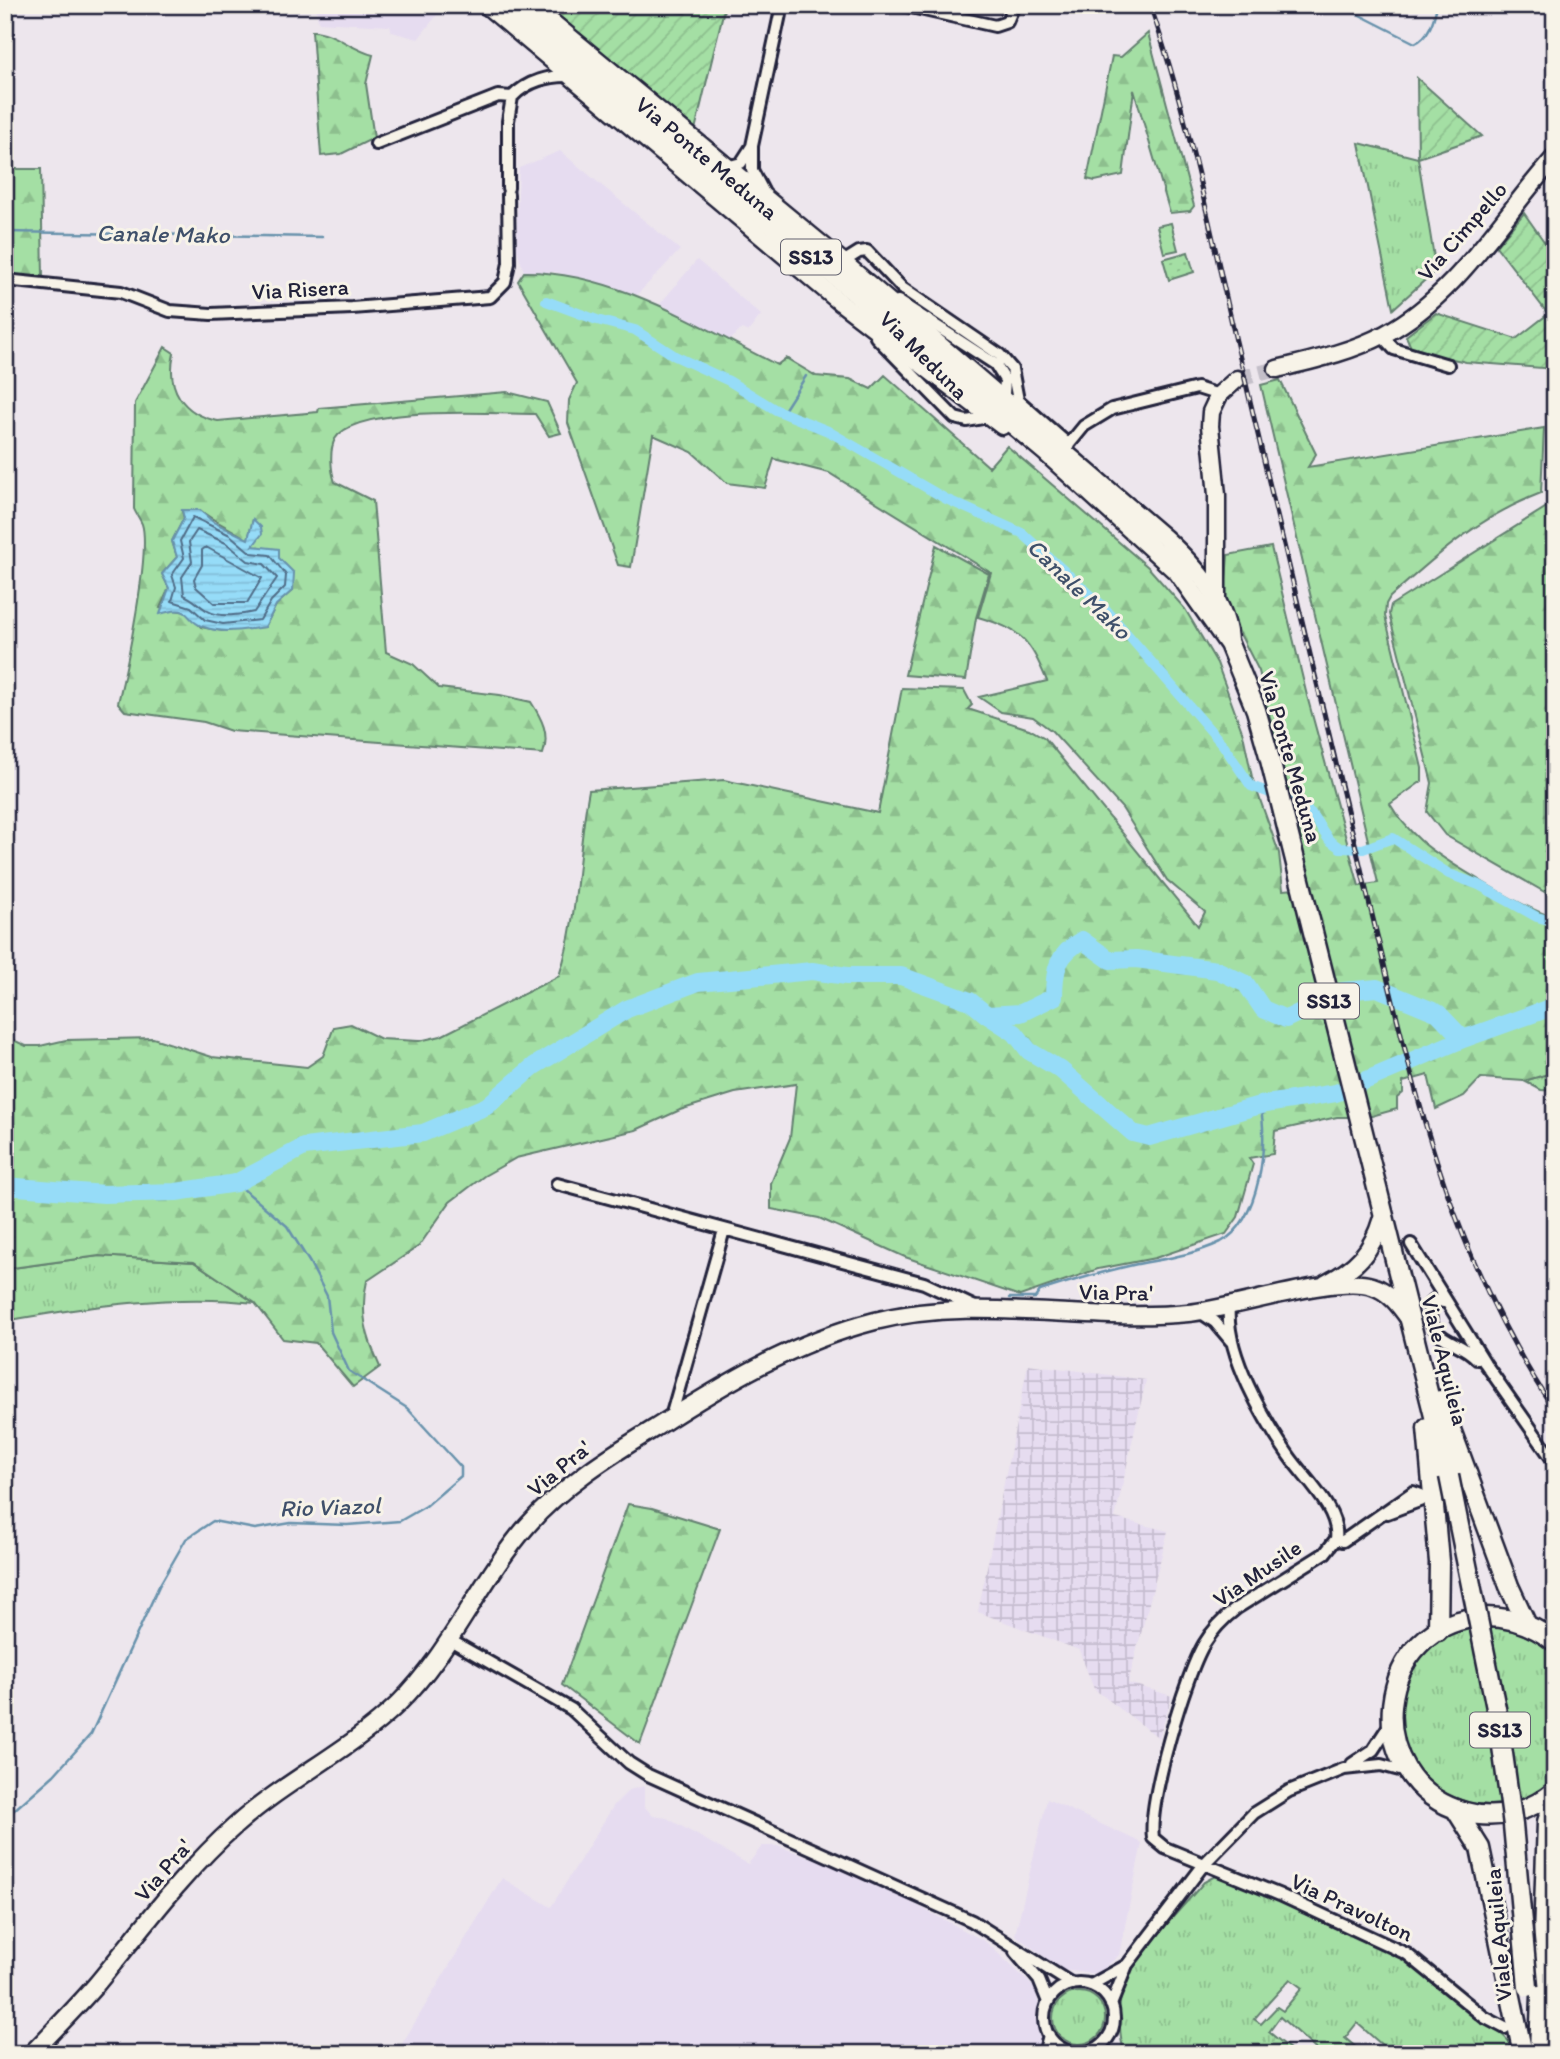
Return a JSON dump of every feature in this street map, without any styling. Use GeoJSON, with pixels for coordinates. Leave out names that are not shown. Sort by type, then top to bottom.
{"type":"FeatureCollection","features":[{"type":"Feature","properties":{"kind":"main road","name":"SS13"},"geometry":{"type":"LineString","coordinates":[[509,5],[574,69]]}},
{"type":"Feature","properties":{"kind":"main road","name":"Via Ponte Meduna"},"geometry":{"type":"LineString","coordinates":[[574,69],[1060,449],[1178,572],[1229,643],[1256,710],[1357,1116]]}},
{"type":"Feature","properties":{"kind":"main road","name":"Viale Aquileia"},"geometry":{"type":"LineString","coordinates":[[1357,1116],[1449,1476],[1498,1718],[1513,1825],[1532,2054]]}},
{"type":"Feature","properties":{"kind":"main road"},"geometry":{"type":"LineString","coordinates":[[1411,1321],[1508,1586],[1527,1625]]}},
{"type":"Feature","properties":{"kind":"main road"},"geometry":{"type":"LineString","coordinates":[[1411,1321],[1434,1484],[1439,1574],[1437,1632]]}},
{"type":"Feature","properties":{"kind":"main road"},"geometry":{"type":"LineString","coordinates":[[1554,1641],[1527,1625],[1497,1617],[1451,1625],[1437,1632],[1417,1649],[1401,1671],[1392,1696],[1390,1724],[1396,1749],[1407,1772],[1424,1791],[1456,1810],[1472,1814],[1504,1815],[1534,1805],[1555,1791]]}},
{"type":"Feature","properties":{"kind":"main road"},"geometry":{"type":"LineString","coordinates":[[1539,2054],[1547,1822],[1555,1797]]}},
{"type":"Feature","properties":{"kind":"main road"},"geometry":{"type":"LineString","coordinates":[[1456,1810],[1470,1827],[1480,1848],[1523,2054]]}},
{"type":"Feature","properties":{"kind":"street","name":"Via Ponte Meduna"},"geometry":{"type":"LineString","coordinates":[[486,5],[542,50],[574,69],[841,303],[1023,442],[1060,449]]}},
{"type":"Feature","properties":{"kind":"street","name":"Via Ponte Meduna"},"geometry":{"type":"LineString","coordinates":[[531,5],[843,262],[1191,563],[1217,602],[1229,627],[1229,643]]}},
{"type":"Feature","properties":{"kind":"street","name":"Via Ponte Meduna"},"geometry":{"type":"LineString","coordinates":[[781,212],[755,179],[752,146],[782,5]]}},
{"type":"Feature","properties":{"kind":"street"},"geometry":{"type":"LineString","coordinates":[[902,5],[995,26],[1007,22],[1014,5]]}},
{"type":"Feature","properties":{"kind":"street"},"geometry":{"type":"LineString","coordinates":[[376,144],[498,96],[512,97],[533,82],[545,68],[542,50]]}},
{"type":"Feature","properties":{"kind":"street"},"geometry":{"type":"LineString","coordinates":[[533,82],[574,69]]}},
{"type":"Feature","properties":{"kind":"street","name":"Via Risera"},"geometry":{"type":"LineString","coordinates":[[5,280],[121,292],[170,311],[211,314],[352,308],[490,297],[505,282],[509,263],[508,121],[512,97]]}},
{"type":"Feature","properties":{"kind":"street","name":"Via Ponte Meduna"},"geometry":{"type":"LineString","coordinates":[[727,167],[741,163],[752,146]]}},
{"type":"Feature","properties":{"kind":"street","name":"Via Cimpello"},"geometry":{"type":"LineString","coordinates":[[1277,369],[1347,351],[1382,336],[1421,311],[1447,288],[1555,157]]}},
{"type":"Feature","properties":{"kind":"street","name":"Via Ponte Meduna"},"geometry":{"type":"LineString","coordinates":[[843,262],[859,252],[867,251],[902,288],[1000,355],[1012,369],[1018,400],[1060,449]]}},
{"type":"Feature","properties":{"kind":"street","name":"Via Ponte Meduna"},"geometry":{"type":"LineString","coordinates":[[860,277],[965,344]]}},
{"type":"Feature","properties":{"kind":"street","name":"Via Meduna"},"geometry":{"type":"LineString","coordinates":[[841,303],[955,418],[967,421],[983,418]]}},
{"type":"Feature","properties":{"kind":"street"},"geometry":{"type":"LineString","coordinates":[[1382,336],[1394,349],[1448,365]]}},
{"type":"Feature","properties":{"kind":"street","name":"Via Meduna"},"geometry":{"type":"LineString","coordinates":[[965,344],[995,364],[1005,380],[1004,394]]}},
{"type":"Feature","properties":{"kind":"street"},"geometry":{"type":"LineString","coordinates":[[1217,602],[1217,495],[1210,426],[1219,395],[1237,379]]}},
{"type":"Feature","properties":{"kind":"street"},"geometry":{"type":"LineString","coordinates":[[1060,449],[1084,426],[1111,409],[1197,388],[1219,395]]}},
{"type":"Feature","properties":{"kind":"street"},"geometry":{"type":"LineString","coordinates":[[1191,563],[1204,559],[1216,544]]}},
{"type":"Feature","properties":{"kind":"street"},"geometry":{"type":"LineString","coordinates":[[557,1184],[924,1283],[979,1309]]}},
{"type":"Feature","properties":{"kind":"street","name":"Via Pra'"},"geometry":{"type":"LineString","coordinates":[[1317,1288],[1364,1258],[1382,1218]]}},
{"type":"Feature","properties":{"kind":"street"},"geometry":{"type":"LineString","coordinates":[[671,1417],[724,1230]]}},
{"type":"Feature","properties":{"kind":"street"},"geometry":{"type":"LineString","coordinates":[[1411,1244],[1444,1301],[1555,1463]]}},
{"type":"Feature","properties":{"kind":"street","name":"Via Pra'"},"geometry":{"type":"LineString","coordinates":[[31,2054],[91,1991],[217,1843],[280,1789],[366,1733],[423,1678],[506,1553],[528,1525],[578,1479],[741,1373],[821,1336],[880,1320],[979,1309],[1109,1317],[1200,1312],[1317,1288],[1360,1284],[1378,1288],[1391,1297],[1411,1321]]}},
{"type":"Feature","properties":{"kind":"street"},"geometry":{"type":"LineString","coordinates":[[1444,1301],[1434,1300],[1430,1304],[1431,1318],[1439,1335],[1474,1354],[1504,1391]]}},
{"type":"Feature","properties":{"kind":"street"},"geometry":{"type":"LineString","coordinates":[[1229,1308],[1229,1324],[1238,1356],[1263,1416],[1333,1518],[1336,1539]]}},
{"type":"Feature","properties":{"kind":"street"},"geometry":{"type":"LineString","coordinates":[[1200,1312],[1224,1332],[1238,1356]]}},
{"type":"Feature","properties":{"kind":"street","name":"Via Musile"},"geometry":{"type":"LineString","coordinates":[[1205,1863],[1157,1843],[1152,1831],[1163,1768],[1196,1659],[1224,1617],[1325,1553],[1336,1539],[1343,1541],[1387,1513]]}},
{"type":"Feature","properties":{"kind":"street"},"geometry":{"type":"LineString","coordinates":[[450,1640],[571,1709],[629,1763],[648,1775],[960,1915],[1072,1984]]}},
{"type":"Feature","properties":{"kind":"street"},"geometry":{"type":"LineString","coordinates":[[1111,2005],[1127,1965],[1228,1837],[1272,1801],[1344,1769],[1373,1750],[1390,1724]]}},
{"type":"Feature","properties":{"kind":"street"},"geometry":{"type":"LineString","coordinates":[[1344,1769],[1381,1765],[1407,1772]]}},
{"type":"Feature","properties":{"kind":"street","name":"Via Pravolton"},"geometry":{"type":"LineString","coordinates":[[1205,1863],[1407,1954],[1484,2017],[1505,2028]]}},
{"type":"Feature","properties":{"kind":"street"},"geometry":{"type":"LineString","coordinates":[[1011,1947],[1040,1980],[1048,2002]]}},
{"type":"Feature","properties":{"kind":"street"},"geometry":{"type":"LineString","coordinates":[[1091,1985],[1127,1965]]}},
{"type":"Feature","properties":{"kind":"street"},"geometry":{"type":"LineString","coordinates":[[1044,2054],[1049,2035],[1045,2017],[1048,2002],[1058,1990],[1072,1984],[1091,1985],[1103,1993],[1111,2005],[1114,2022],[1106,2040],[1090,2051],[1067,2052],[1049,2035]]}},
{"type":"Feature","properties":{"kind":"shaded area"},"geometry":{"type":"Polygon","coordinates":[[[316,5],[445,5],[418,39],[392,32],[390,26],[318,22],[316,5]]]}},
{"type":"Feature","properties":{"kind":"shaded area"},"geometry":{"type":"Polygon","coordinates":[[[560,151],[680,250],[635,297],[556,272],[524,272],[516,246],[519,168],[560,151]]]}},
{"type":"Feature","properties":{"kind":"shaded area"},"geometry":{"type":"Polygon","coordinates":[[[697,260],[761,315],[748,332],[742,329],[729,341],[660,304],[697,260]]]}},
{"type":"Feature","properties":{"kind":"shaded area"},"geometry":{"type":"Polygon","coordinates":[[[1028,1364],[1146,1380],[1115,1518],[1168,1531],[1128,1683],[1172,1696],[1159,1738],[1094,1689],[1079,1650],[978,1612],[1028,1364]]]}},
{"type":"Feature","properties":{"kind":"shaded area"},"geometry":{"type":"Polygon","coordinates":[[[644,1786],[644,1806],[653,1816],[667,1818],[748,1864],[762,1846],[777,1846],[830,1864],[888,1890],[986,1942],[1035,1988],[1039,2007],[1041,2054],[396,2054],[502,1878],[551,1907],[614,1805],[629,1790],[644,1786]]]}},
{"type":"Feature","properties":{"kind":"shaded area"},"geometry":{"type":"Polygon","coordinates":[[[1047,1799],[1142,1843],[1119,1955],[1098,1974],[1062,1970],[1015,1935],[1047,1799]]]}},
{"type":"Feature","properties":{"kind":"green space"},"geometry":{"type":"Polygon","coordinates":[[[546,5],[607,5],[685,13],[688,5],[725,5],[695,130],[546,5]]]}},
{"type":"Feature","properties":{"kind":"green space"},"geometry":{"type":"Polygon","coordinates":[[[312,31],[327,34],[373,55],[366,84],[374,138],[341,154],[321,156],[312,31]]]}},
{"type":"Feature","properties":{"kind":"green space"},"geometry":{"type":"Polygon","coordinates":[[[1148,33],[1194,206],[1190,211],[1170,213],[1134,90],[1123,175],[1095,181],[1087,179],[1112,56],[1121,57],[1148,33]]]}},
{"type":"Feature","properties":{"kind":"green space"},"geometry":{"type":"Polygon","coordinates":[[[1417,78],[1482,136],[1418,158],[1417,78]]]}},
{"type":"Feature","properties":{"kind":"green space"},"geometry":{"type":"Polygon","coordinates":[[[1359,143],[1418,158],[1436,270],[1393,309],[1359,143]]]}},
{"type":"Feature","properties":{"kind":"green space"},"geometry":{"type":"Polygon","coordinates":[[[5,169],[41,169],[43,276],[5,275],[5,169]]]}},
{"type":"Feature","properties":{"kind":"green space"},"geometry":{"type":"Polygon","coordinates":[[[1524,213],[1555,257],[1555,369],[1466,362],[1412,350],[1406,336],[1436,313],[1516,339],[1548,314],[1496,246],[1524,213]]]}},
{"type":"Feature","properties":{"kind":"green space"},"geometry":{"type":"Polygon","coordinates":[[[1171,223],[1178,250],[1164,253],[1157,226],[1171,223]]]}},
{"type":"Feature","properties":{"kind":"green space"},"geometry":{"type":"Polygon","coordinates":[[[1188,252],[1194,272],[1169,280],[1163,259],[1188,252]]]}},
{"type":"Feature","properties":{"kind":"green space"},"geometry":{"type":"Polygon","coordinates":[[[524,272],[557,274],[623,291],[686,318],[777,365],[786,358],[816,376],[850,379],[871,389],[885,375],[989,467],[1007,446],[1148,567],[1185,609],[1217,663],[1243,734],[1252,777],[1279,853],[1283,890],[1310,888],[1259,671],[1239,632],[1225,593],[1228,555],[1271,547],[1307,696],[1359,886],[1378,883],[1261,385],[1280,380],[1316,454],[1308,467],[1544,428],[1541,493],[1498,513],[1443,551],[1390,597],[1385,616],[1422,768],[1422,781],[1390,804],[1417,837],[1447,860],[1507,896],[1555,917],[1555,1072],[1524,1081],[1481,1078],[1464,1096],[1436,1109],[1428,1075],[1403,1082],[1403,1093],[1397,1098],[1397,1109],[1368,1117],[1337,1117],[1275,1131],[1273,1154],[1249,1158],[1253,1164],[1238,1217],[1226,1234],[1155,1258],[1098,1269],[1020,1296],[905,1257],[819,1218],[771,1209],[771,1183],[790,1138],[796,1084],[735,1093],[680,1110],[636,1130],[516,1158],[484,1176],[450,1202],[419,1246],[367,1281],[364,1315],[371,1346],[380,1367],[353,1387],[316,1343],[283,1339],[255,1303],[194,1262],[99,1256],[5,1269],[5,1036],[26,1046],[66,1040],[153,1038],[212,1057],[307,1067],[323,1056],[334,1027],[351,1024],[381,1039],[419,1041],[441,1036],[559,976],[574,907],[589,790],[724,780],[878,813],[902,688],[964,690],[972,705],[968,709],[1029,729],[1045,738],[1198,926],[1205,912],[1167,880],[1122,808],[1052,731],[1033,717],[1001,712],[979,697],[1047,681],[1035,655],[1022,638],[1005,627],[978,617],[991,573],[829,473],[774,459],[765,488],[727,483],[692,452],[653,435],[631,567],[618,565],[568,423],[569,400],[577,383],[518,281],[524,272]]]}},
{"type":"Feature","properties":{"kind":"green space"},"geometry":{"type":"Polygon","coordinates":[[[165,347],[174,353],[172,377],[180,398],[195,412],[218,421],[318,412],[319,408],[507,392],[547,402],[561,433],[549,436],[535,414],[428,413],[369,420],[348,428],[335,439],[331,455],[335,482],[373,501],[386,652],[413,664],[439,688],[500,695],[531,702],[544,727],[546,740],[543,754],[231,731],[204,722],[125,711],[118,703],[136,612],[144,538],[142,524],[134,509],[135,403],[165,347]],[[200,510],[182,511],[184,518],[172,541],[177,557],[162,574],[169,588],[160,608],[187,612],[201,627],[222,631],[265,627],[276,605],[293,590],[253,546],[256,539],[253,519],[248,540],[200,510]]]}},
{"type":"Feature","properties":{"kind":"green space"},"geometry":{"type":"Polygon","coordinates":[[[1553,503],[1555,898],[1445,835],[1427,812],[1432,783],[1389,614],[1391,605],[1553,503]]]}},
{"type":"Feature","properties":{"kind":"green space"},"geometry":{"type":"Polygon","coordinates":[[[936,545],[989,574],[976,618],[966,680],[905,675],[936,545]]]}},
{"type":"Feature","properties":{"kind":"green space"},"geometry":{"type":"Polygon","coordinates":[[[1555,1072],[1555,1091],[1541,1090],[1524,1081],[1555,1072]]]}},
{"type":"Feature","properties":{"kind":"green space"},"geometry":{"type":"Polygon","coordinates":[[[99,1256],[194,1262],[255,1303],[194,1300],[130,1303],[5,1321],[5,1269],[99,1256]]]}},
{"type":"Feature","properties":{"kind":"green space"},"geometry":{"type":"Polygon","coordinates":[[[628,1504],[652,1508],[720,1529],[640,1744],[562,1685],[628,1504]]]}},
{"type":"Feature","properties":{"kind":"green space"},"geometry":{"type":"Polygon","coordinates":[[[1495,1626],[1527,1636],[1555,1655],[1555,1777],[1531,1796],[1504,1805],[1475,1804],[1429,1784],[1414,1768],[1403,1744],[1400,1727],[1405,1684],[1421,1655],[1445,1637],[1460,1631],[1495,1626]]]}},
{"type":"Feature","properties":{"kind":"green space"},"geometry":{"type":"Polygon","coordinates":[[[1215,1876],[1228,1878],[1378,1946],[1430,1977],[1476,2018],[1505,2037],[1513,2054],[1384,2054],[1382,2045],[1357,2023],[1345,2038],[1364,2054],[1321,2054],[1280,2017],[1269,2032],[1296,2054],[1125,2054],[1120,2020],[1120,2000],[1124,1985],[1149,1945],[1204,1882],[1215,1876]],[[1290,1979],[1254,2019],[1261,2024],[1277,2007],[1283,2011],[1302,1988],[1290,1979]]]}},
{"type":"Feature","properties":{"kind":"green space"},"geometry":{"type":"Polygon","coordinates":[[[1079,1992],[1098,1999],[1105,2018],[1098,2037],[1079,2044],[1060,2037],[1053,2018],[1060,1999],[1079,1992]]]}},
{"type":"Feature","properties":{"kind":"water"},"geometry":{"type":"Polygon","coordinates":[[[182,510],[200,510],[213,522],[248,539],[253,519],[261,527],[262,534],[253,546],[279,549],[279,558],[294,573],[293,590],[276,605],[265,627],[219,630],[197,624],[183,611],[160,614],[169,588],[162,574],[177,557],[172,541],[184,518],[182,510]]]}},
{"type":"Feature","properties":{"kind":"waterway"},"geometry":{"type":"LineString","coordinates":[[1340,5],[1415,43],[1427,32],[1437,5]]}},
{"type":"Feature","properties":{"kind":"waterway","name":"Canale Mako"},"geometry":{"type":"LineString","coordinates":[[5,232],[322,237]]}},
{"type":"Feature","properties":{"kind":"waterway","name":"Canale Mako"},"geometry":{"type":"LineString","coordinates":[[546,301],[597,320],[635,330],[675,356],[729,381],[776,410],[828,431],[946,499],[1022,533],[1103,606],[1223,745],[1251,786],[1292,801],[1311,813],[1329,840],[1340,848],[1363,849],[1393,838],[1449,874],[1479,885],[1537,917],[1555,922]]}},
{"type":"Feature","properties":{"kind":"waterway"},"geometry":{"type":"LineString","coordinates":[[783,412],[806,376]]}},
{"type":"Feature","properties":{"kind":"waterway"},"geometry":{"type":"LineString","coordinates":[[5,1186],[104,1194],[176,1192],[236,1183],[304,1147],[423,1133],[487,1106],[534,1066],[627,1009],[698,982],[812,971],[847,976],[901,976],[970,1001],[987,1015],[1021,1013],[1054,997],[1056,971],[1062,957],[1082,940],[1110,960],[1136,959],[1217,970],[1246,984],[1263,1009],[1286,1019],[1343,991],[1377,988],[1438,1013],[1463,1039]]}},
{"type":"Feature","properties":{"kind":"waterway"},"geometry":{"type":"LineString","coordinates":[[987,1015],[1015,1033],[1029,1051],[1061,1070],[1133,1133],[1149,1137],[1260,1105],[1336,1093],[1463,1039],[1555,1006]]}},
{"type":"Feature","properties":{"kind":"waterway"},"geometry":{"type":"LineString","coordinates":[[1009,1298],[1035,1298],[1040,1291],[1063,1284],[1189,1253],[1221,1242],[1234,1232],[1253,1199],[1262,1160],[1263,1121],[1260,1105]]}},
{"type":"Feature","properties":{"kind":"waterway","name":"Rio Viazol"},"geometry":{"type":"LineString","coordinates":[[5,1818],[54,1775],[91,1734],[159,1586],[186,1539],[213,1521],[255,1529],[291,1523],[347,1525],[400,1521],[426,1506],[461,1476],[461,1467],[407,1408],[349,1371],[331,1332],[327,1296],[310,1263],[287,1226],[236,1183]]}},
{"type":"Feature","properties":{"kind":"tunnel"},"geometry":{"type":"LineString","coordinates":[[1237,379],[1277,369]]}},
{"type":"Feature","properties":{"kind":"railway"},"geometry":{"type":"LineString","coordinates":[[1150,5],[1164,46],[1198,172],[1335,762],[1419,1102],[1460,1228],[1486,1289],[1518,1350],[1555,1411]]}}]}
